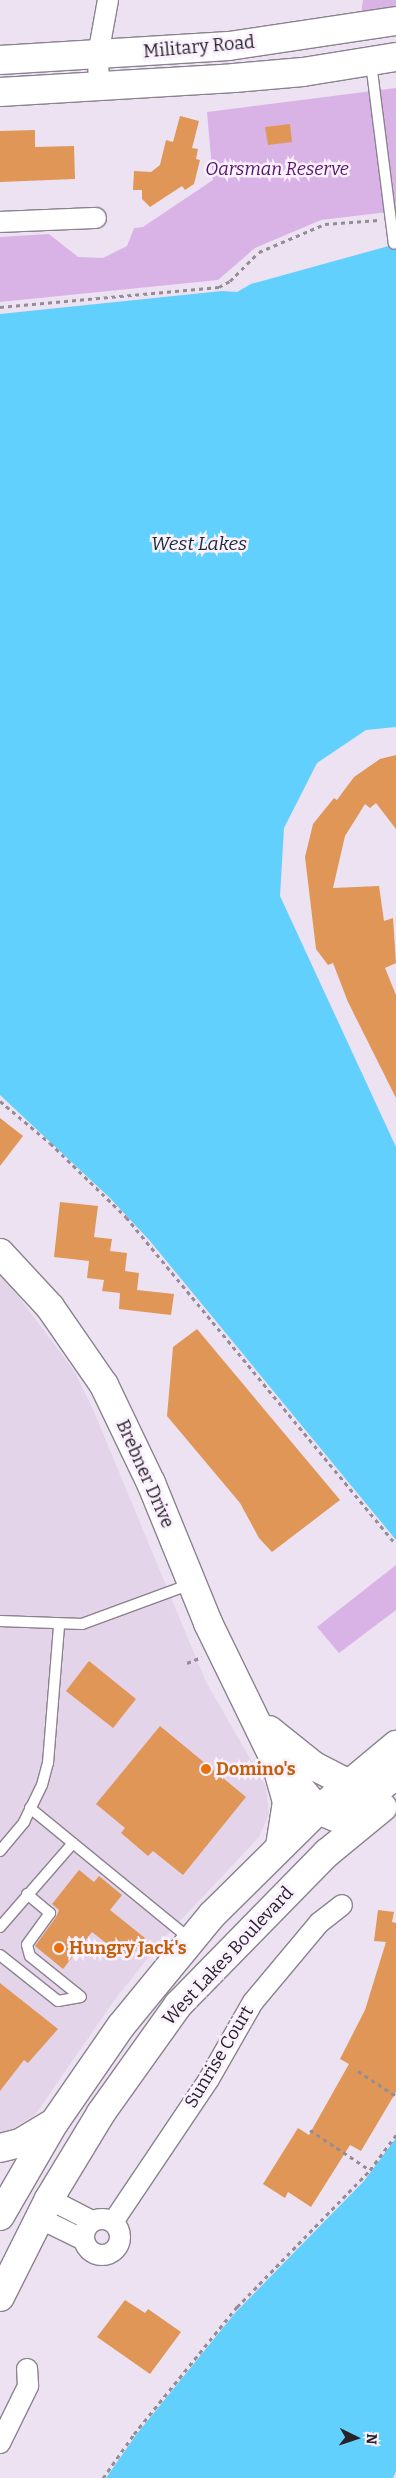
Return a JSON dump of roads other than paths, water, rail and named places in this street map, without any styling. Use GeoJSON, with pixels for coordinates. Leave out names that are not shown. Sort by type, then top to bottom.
{"type":"FeatureCollection","features":[{"type":"Feature","properties":{"kind":"main road","name":"Military Road"},"geometry":{"type":"LineString","coordinates":[[0,60],[229,46],[396,21]]}},
{"type":"Feature","properties":{"kind":"main road","name":"Military Road"},"geometry":{"type":"LineString","coordinates":[[0,92],[254,76],[383,59]]}},
{"type":"Feature","properties":{"kind":"main road","name":"Brebner Drive"},"geometry":{"type":"LineString","coordinates":[[0,1253],[50,1307],[104,1385],[150,1483],[208,1623],[256,1716],[273,1756],[318,1810]]}},
{"type":"Feature","properties":{"kind":"main road","name":"Brebner Drive"},"geometry":{"type":"LineString","coordinates":[[256,1716],[282,1744],[314,1766],[349,1784]]}},
{"type":"Feature","properties":{"kind":"main road","name":"West Lakes Boulevard"},"geometry":{"type":"LineString","coordinates":[[5,2196],[121,2026],[192,1941],[280,1846],[318,1810],[396,1745]]}},
{"type":"Feature","properties":{"kind":"main road"},"geometry":{"type":"LineString","coordinates":[[273,1756],[287,1802],[280,1846]]}},
{"type":"Feature","properties":{"kind":"main road"},"geometry":{"type":"LineString","coordinates":[[318,1810],[335,1817],[348,1812],[396,1775]]}},
{"type":"Feature","properties":{"kind":"main road","name":"West Lakes Boulevard"},"geometry":{"type":"LineString","coordinates":[[0,2297],[44,2209],[101,2113],[178,2006],[327,1853],[396,1796]]}},
{"type":"Feature","properties":{"kind":"main road"},"geometry":{"type":"LineString","coordinates":[[0,2148],[20,2143],[54,2123]]}},
{"type":"Feature","properties":{"kind":"main road"},"geometry":{"type":"LineString","coordinates":[[5,2196],[44,2209]]}},
{"type":"Feature","properties":{"kind":"street"},"geometry":{"type":"LineString","coordinates":[[99,87],[98,55],[108,0]]}},
{"type":"Feature","properties":{"kind":"street"},"geometry":{"type":"LineString","coordinates":[[0,222],[96,218]]}},
{"type":"Feature","properties":{"kind":"street","name":"Sunrise Court"},"geometry":{"type":"LineString","coordinates":[[113,2222],[209,2079],[253,2002],[319,1923],[342,1905]]}},
{"type":"Feature","properties":{"kind":"street"},"geometry":{"type":"LineString","coordinates":[[44,2209],[92,2221],[103,2218],[113,2222],[120,2236],[114,2250],[97,2255],[87,2249],[84,2231],[92,2221]]}},
{"type":"Feature","properties":{"kind":"street"},"geometry":{"type":"LineString","coordinates":[[44,2209],[84,2240]]}},
{"type":"Feature","properties":{"kind":"street"},"geometry":{"type":"LineString","coordinates":[[0,2444],[28,2386],[27,2369]]}},
{"type":"Feature","properties":{"kind":"lane"},"geometry":{"type":"LineString","coordinates":[[383,59],[391,219],[394,244]]}},
{"type":"Feature","properties":{"kind":"lane"},"geometry":{"type":"LineString","coordinates":[[0,1621],[59,1626],[82,1624],[192,1583]]}},
{"type":"Feature","properties":{"kind":"lane"},"geometry":{"type":"LineString","coordinates":[[0,1851],[30,1808],[48,1763],[59,1626]]}},
{"type":"Feature","properties":{"kind":"lane"},"geometry":{"type":"LineString","coordinates":[[30,1808],[192,1941]]}},
{"type":"Feature","properties":{"kind":"lane"},"geometry":{"type":"LineString","coordinates":[[0,1927],[73,1843]]}},
{"type":"Feature","properties":{"kind":"lane"},"geometry":{"type":"LineString","coordinates":[[0,1956],[58,2001],[81,1997],[30,1956],[27,1945],[50,1913],[27,1894]]}},
{"type":"Feature","properties":{"kind":"water","name":"West Lakes"},"geometry":{"type":"Polygon","coordinates":[[[396,244],[396,727],[366,730],[317,763],[284,828],[280,896],[396,1147],[396,1540],[150,1241],[110,1198],[0,1095],[0,314],[222,291],[237,292],[251,284],[396,244]]]}},
{"type":"Feature","properties":{"kind":"water"},"geometry":{"type":"Polygon","coordinates":[[[396,2138],[396,2471],[393,2478],[106,2478],[136,2435],[235,2313],[364,2181],[396,2138]]]}},
{"type":"Feature","properties":{"kind":"place","name":"Domino's"},"geometry":{"type":"Point","coordinates":[206,1769]}},
{"type":"Feature","properties":{"kind":"place","name":"Hungry Jack's"},"geometry":{"type":"Point","coordinates":[59,1948]}},
{"type":"Feature","properties":{"kind":"park label","name":"Oarsman Reserve"},"geometry":{"type":"Point","coordinates":[277,169]}}]}
